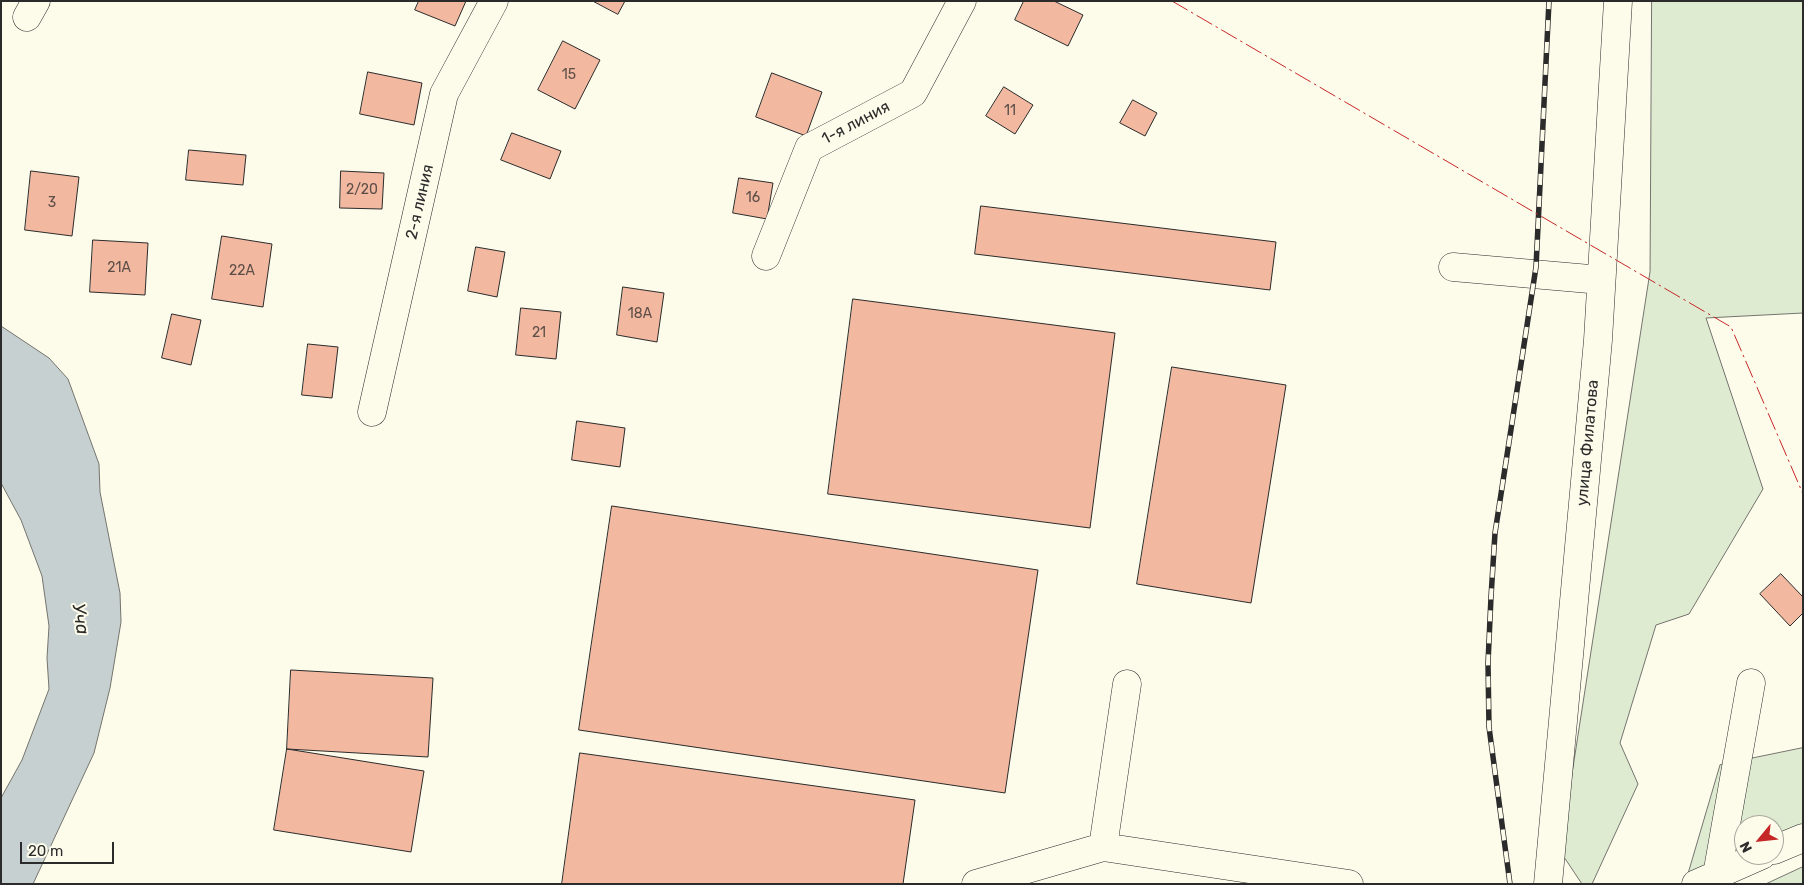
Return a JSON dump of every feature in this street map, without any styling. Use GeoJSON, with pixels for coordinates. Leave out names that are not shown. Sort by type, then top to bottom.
{"type":"FeatureCollection","features":[{"type":"Feature","properties":{"kind":"street","name":"2-я линия"},"geometry":{"type":"LineString","coordinates":[[372,412],[444,94],[494,1]]}},
{"type":"Feature","properties":{"kind":"street","name":"1-я линия"},"geometry":{"type":"LineString","coordinates":[[766,256],[809,148],[913,93],[962,1]]}},
{"type":"Feature","properties":{"kind":"street","name":"улица Филатова"},"geometry":{"type":"LineString","coordinates":[[1548,884],[1598,340],[1618,1]]}},
{"type":"Feature","properties":{"kind":"street"},"geometry":{"type":"LineString","coordinates":[[1453,266],[1601,280]]}},
{"type":"Feature","properties":{"kind":"street"},"geometry":{"type":"LineString","coordinates":[[1706,879],[1751,683]]}},
{"type":"Feature","properties":{"kind":"street"},"geometry":{"type":"LineString","coordinates":[[1103,847],[1127,684]]}},
{"type":"Feature","properties":{"kind":"street"},"geometry":{"type":"LineString","coordinates":[[1784,846],[1803,838]]}},
{"type":"Feature","properties":{"kind":"street"},"geometry":{"type":"LineString","coordinates":[[976,884],[1103,847],[1349,884]]}},
{"type":"Feature","properties":{"kind":"street"},"geometry":{"type":"LineString","coordinates":[[1706,879],[1739,865]]}},
{"type":"Feature","properties":{"kind":"green space"},"geometry":{"type":"Polygon","coordinates":[[[1652,1],[1803,1],[1803,313],[1706,318],[1763,489],[1689,614],[1656,625],[1620,743],[1638,784],[1592,884],[1582,884],[1560,851],[1650,272],[1652,1]]]}},
{"type":"Feature","properties":{"kind":"green space"},"geometry":{"type":"Polygon","coordinates":[[[1803,748],[1803,824],[1784,833],[1784,815],[1734,815],[1734,856],[1687,877],[1720,765],[1803,748]]]}},
{"type":"Feature","properties":{"kind":"green space"},"geometry":{"type":"Polygon","coordinates":[[[1803,867],[1803,884],[1766,884],[1803,867]]]}},
{"type":"Feature","properties":{"kind":"water","name":"Уча"},"geometry":{"type":"Polygon","coordinates":[[[1,326],[49,358],[68,379],[99,464],[100,492],[120,593],[121,622],[110,688],[94,753],[33,884],[1,884],[1,798],[22,760],[49,689],[47,658],[49,626],[42,576],[21,520],[1,483],[1,326]]]}},
{"type":"Feature","properties":{"kind":"building"},"geometry":{"type":"Polygon","coordinates":[[[419,1],[466,1],[455,26],[415,10],[419,1]]]}},
{"type":"Feature","properties":{"kind":"building"},"geometry":{"type":"Polygon","coordinates":[[[593,1],[625,1],[618,14],[593,1]]]}},
{"type":"Feature","properties":{"kind":"building"},"geometry":{"type":"Polygon","coordinates":[[[1024,1],[1054,1],[1083,15],[1068,46],[1015,20],[1024,1]]]}},
{"type":"Feature","properties":{"kind":"building"},"geometry":{"type":"Polygon","coordinates":[[[563,41],[600,60],[575,109],[538,90],[563,41]]]}},
{"type":"Feature","properties":{"kind":"building"},"geometry":{"type":"Polygon","coordinates":[[[368,72],[422,83],[414,125],[360,114],[368,72]]]}},
{"type":"Feature","properties":{"kind":"building"},"geometry":{"type":"Polygon","coordinates":[[[772,73],[822,92],[806,136],[756,117],[772,73]]]}},
{"type":"Feature","properties":{"kind":"building"},"geometry":{"type":"Polygon","coordinates":[[[1004,87],[1033,105],[1015,134],[986,116],[1004,87]]]}},
{"type":"Feature","properties":{"kind":"building"},"geometry":{"type":"Polygon","coordinates":[[[1133,100],[1157,113],[1145,136],[1120,123],[1133,100]]]}},
{"type":"Feature","properties":{"kind":"building"},"geometry":{"type":"Polygon","coordinates":[[[512,133],[561,151],[550,179],[501,160],[512,133]]]}},
{"type":"Feature","properties":{"kind":"building"},"geometry":{"type":"Polygon","coordinates":[[[189,150],[246,155],[243,185],[186,180],[189,150]]]}},
{"type":"Feature","properties":{"kind":"building"},"geometry":{"type":"Polygon","coordinates":[[[31,171],[79,177],[72,236],[25,230],[31,171]]]}},
{"type":"Feature","properties":{"kind":"building"},"geometry":{"type":"Polygon","coordinates":[[[341,171],[384,173],[382,209],[340,208],[341,171]]]}},
{"type":"Feature","properties":{"kind":"building"},"geometry":{"type":"Polygon","coordinates":[[[739,178],[773,183],[767,219],[733,213],[739,178]]]}},
{"type":"Feature","properties":{"kind":"building"},"geometry":{"type":"Polygon","coordinates":[[[981,206],[1276,242],[1270,290],[975,254],[981,206]]]}},
{"type":"Feature","properties":{"kind":"building"},"geometry":{"type":"Polygon","coordinates":[[[222,236],[272,244],[263,307],[212,299],[222,236]]]}},
{"type":"Feature","properties":{"kind":"building"},"geometry":{"type":"Polygon","coordinates":[[[93,240],[148,243],[145,295],[90,292],[93,240]]]}},
{"type":"Feature","properties":{"kind":"building"},"geometry":{"type":"Polygon","coordinates":[[[476,247],[505,252],[497,297],[468,291],[476,247]]]}},
{"type":"Feature","properties":{"kind":"building"},"geometry":{"type":"Polygon","coordinates":[[[623,287],[664,293],[657,342],[617,335],[623,287]]]}},
{"type":"Feature","properties":{"kind":"building"},"geometry":{"type":"Polygon","coordinates":[[[853,299],[1115,333],[1090,528],[828,494],[853,299]]]}},
{"type":"Feature","properties":{"kind":"building"},"geometry":{"type":"Polygon","coordinates":[[[521,308],[561,312],[556,359],[516,355],[521,308]]]}},
{"type":"Feature","properties":{"kind":"building"},"geometry":{"type":"Polygon","coordinates":[[[172,314],[201,320],[191,365],[162,358],[172,314]]]}},
{"type":"Feature","properties":{"kind":"building"},"geometry":{"type":"Polygon","coordinates":[[[308,344],[338,347],[332,398],[302,395],[308,344]]]}},
{"type":"Feature","properties":{"kind":"building"},"geometry":{"type":"Polygon","coordinates":[[[1172,367],[1286,385],[1251,603],[1137,584],[1172,367]]]}},
{"type":"Feature","properties":{"kind":"building"},"geometry":{"type":"Polygon","coordinates":[[[577,421],[625,428],[620,467],[572,460],[577,421]]]}},
{"type":"Feature","properties":{"kind":"building"},"geometry":{"type":"Polygon","coordinates":[[[612,506],[1038,570],[1005,793],[579,730],[612,506]]]}},
{"type":"Feature","properties":{"kind":"building"},"geometry":{"type":"Polygon","coordinates":[[[1781,574],[1803,597],[1803,613],[1790,626],[1760,594],[1781,574]]]}},
{"type":"Feature","properties":{"kind":"building"},"geometry":{"type":"Polygon","coordinates":[[[291,670],[433,678],[428,757],[287,749],[291,670]]]}},
{"type":"Feature","properties":{"kind":"building"},"geometry":{"type":"Polygon","coordinates":[[[287,749],[424,771],[411,852],[274,830],[287,749]]]}},
{"type":"Feature","properties":{"kind":"building"},"geometry":{"type":"Polygon","coordinates":[[[580,753],[915,800],[903,884],[562,884],[580,753]]]}},
{"type":"Feature","properties":{"kind":"railway"},"geometry":{"type":"LineString","coordinates":[[1510,884],[1489,727],[1488,663],[1495,533],[1536,267],[1549,1]]}},
{"type":"Feature","properties":{"kind":"power"},"geometry":{"type":"LineString","coordinates":[[1172,1],[1731,327],[1803,494]]}}]}
